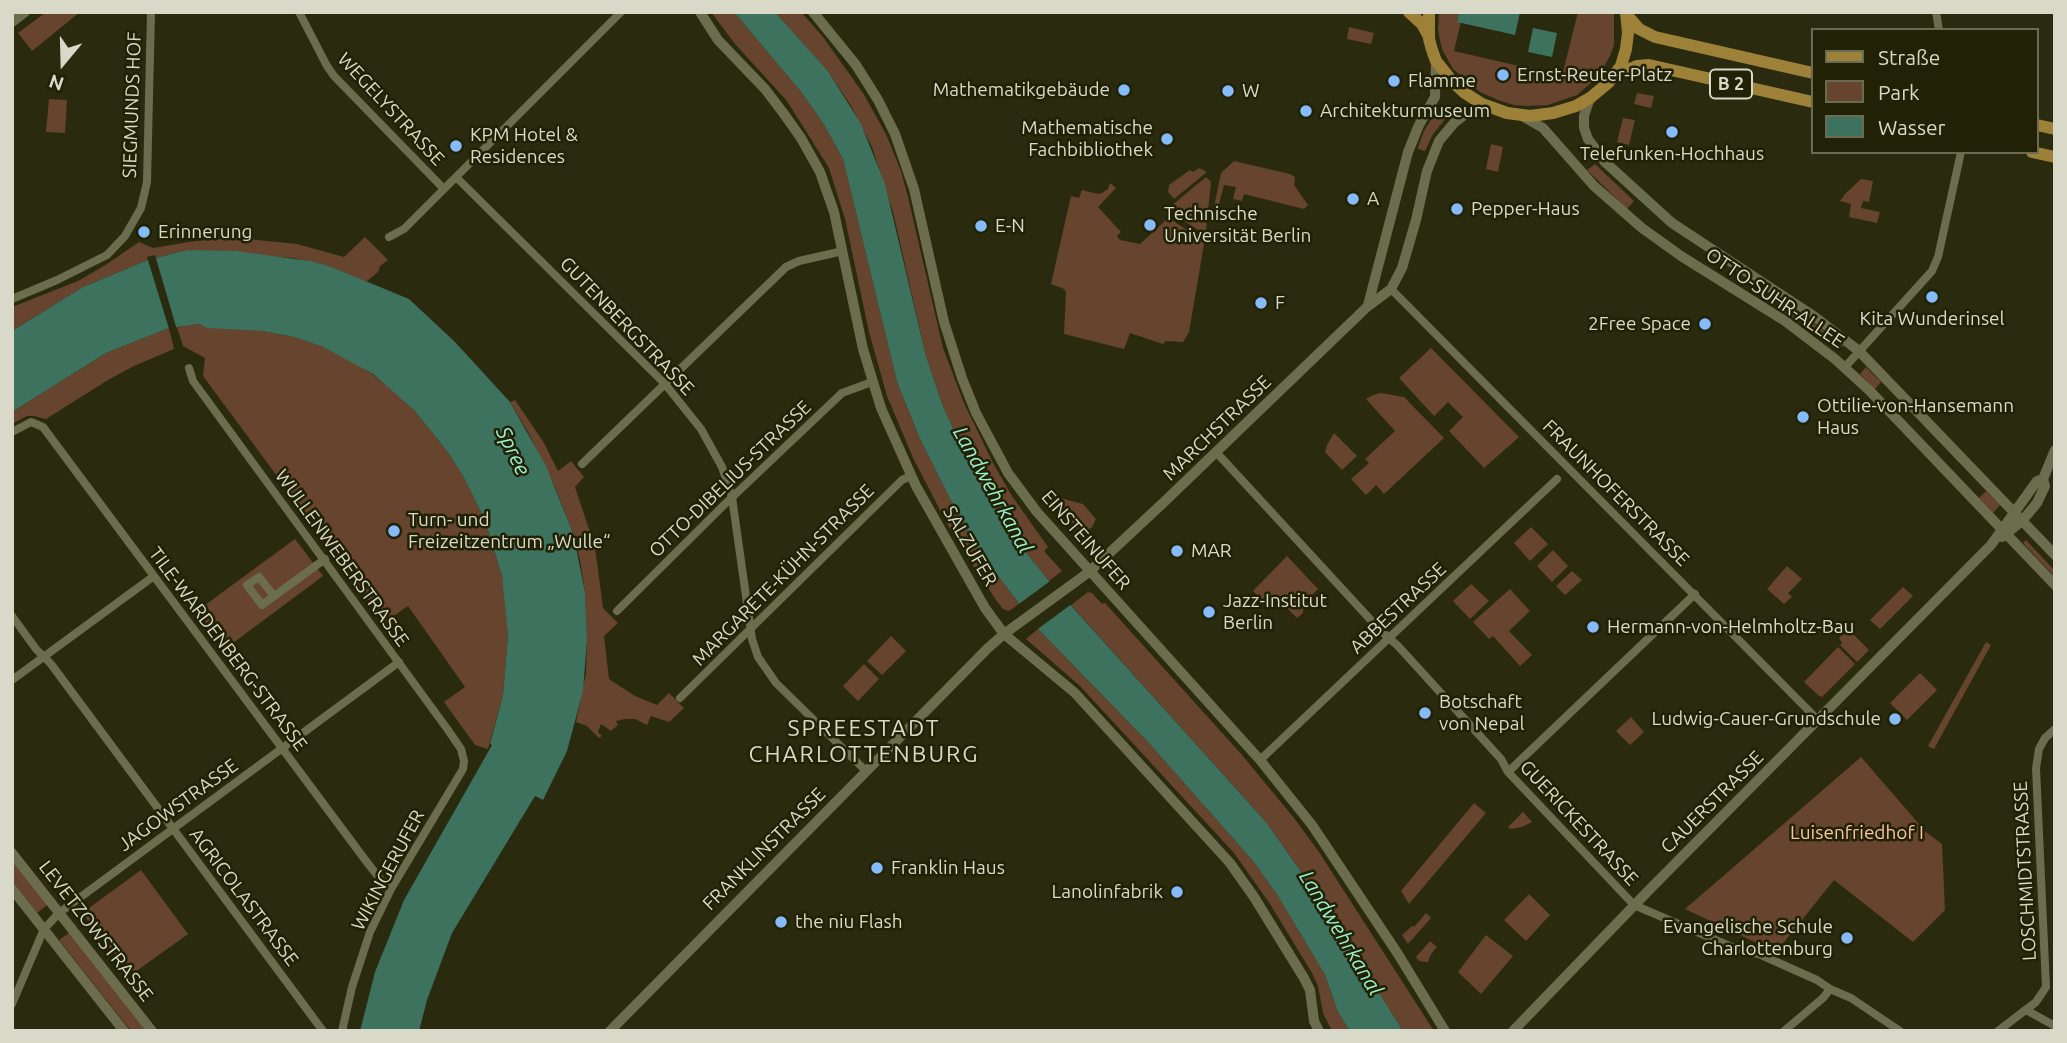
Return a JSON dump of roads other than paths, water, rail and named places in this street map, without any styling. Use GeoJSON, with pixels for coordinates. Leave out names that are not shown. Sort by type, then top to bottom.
{"type":"FeatureCollection","features":[{"type":"Feature","properties":{"kind":"main road"},"geometry":{"type":"LineString","coordinates":[[12,22],[25,12]]}},
{"type":"Feature","properties":{"kind":"main road","name":"SALZUFER"},"geometry":{"type":"LineString","coordinates":[[699,12],[718,40],[765,89],[801,138],[820,172],[843,251],[872,382],[892,435],[911,475],[985,608],[1004,634],[1075,693],[1230,863],[1304,978],[1310,990],[1314,1021],[1319,1031]]}},
{"type":"Feature","properties":{"kind":"main road","name":"EINSTEINUFER"},"geometry":{"type":"LineString","coordinates":[[813,12],[842,46],[878,100],[902,152],[914,189],[944,322],[976,412],[1020,490],[1089,572],[1260,760],[1312,825],[1398,954],[1445,1031]]}},
{"type":"Feature","properties":{"kind":"main road","name":"B 2"},"geometry":{"type":"LineString","coordinates":[[1409,12],[1422,24],[1436,61],[1465,93],[1492,108],[1522,116],[1539,116],[1566,110],[1590,98],[1615,75],[1637,66],[1649,65],[1812,103]]}},
{"type":"Feature","properties":{"kind":"main road"},"geometry":{"type":"LineString","coordinates":[[1429,12],[1429,39]]}},
{"type":"Feature","properties":{"kind":"main road"},"geometry":{"type":"LineString","coordinates":[[1615,75],[1627,43],[1626,13]]}},
{"type":"Feature","properties":{"kind":"main road","name":"B 2"},"geometry":{"type":"LineString","coordinates":[[1626,13],[1639,29],[1655,37],[1812,73]]}},
{"type":"Feature","properties":{"kind":"main road","name":"MARCHSTRASSE"},"geometry":{"type":"LineString","coordinates":[[1367,307],[1408,152],[1435,97],[1436,61]]}},
{"type":"Feature","properties":{"kind":"main road","name":"OTTO-SUHR-ALLEE"},"geometry":{"type":"LineString","coordinates":[[1590,98],[1584,116],[1584,128],[1588,139],[1605,162],[1672,223],[1815,317],[1859,351],[2055,555]]}},
{"type":"Feature","properties":{"kind":"main road","name":"MARCHSTRASSE"},"geometry":{"type":"LineString","coordinates":[[1073,583],[1089,572],[1367,307],[1391,289],[1402,268],[1427,171],[1439,141],[1454,123],[1473,110],[1481,107],[1492,108]]}},
{"type":"Feature","properties":{"kind":"main road","name":"OTTO-SUHR-ALLEE"},"geometry":{"type":"LineString","coordinates":[[1522,116],[1543,128],[1594,186],[1642,228],[1681,256],[1785,321],[1844,367],[2001,534],[2055,585]]}},
{"type":"Feature","properties":{"kind":"main road"},"geometry":{"type":"LineString","coordinates":[[1376,278],[1391,289]]}},
{"type":"Feature","properties":{"kind":"main road","name":"CAUERSTRASSE"},"geometry":{"type":"LineString","coordinates":[[1513,1031],[2018,516],[2037,481],[2042,479],[2055,450]]}},
{"type":"Feature","properties":{"kind":"main road","name":"FRANKLINSTRASSE"},"geometry":{"type":"LineString","coordinates":[[610,1031],[988,648],[1073,583]]}},
{"type":"Feature","properties":{"kind":"main road","name":"LEVETZOWSTRASSE"},"geometry":{"type":"LineString","coordinates":[[12,853],[152,1031]]}},
{"type":"Feature","properties":{"kind":"main road","name":"LEVETZOWSTRASSE"},"geometry":{"type":"LineString","coordinates":[[12,889],[124,1031]]}},
{"type":"Feature","properties":{"kind":"street","name":"SIEGMUNDS HOF"},"geometry":{"type":"LineString","coordinates":[[12,299],[114,250],[141,208],[147,182],[151,12]]}},
{"type":"Feature","properties":{"kind":"street","name":"WEGELYSTRASSE"},"geometry":{"type":"LineString","coordinates":[[299,12],[334,76],[444,189]]}},
{"type":"Feature","properties":{"kind":"street"},"geometry":{"type":"LineString","coordinates":[[389,237],[404,229],[621,12]]}},
{"type":"Feature","properties":{"kind":"street"},"geometry":{"type":"LineString","coordinates":[[1844,367],[1936,264],[1961,154]]}},
{"type":"Feature","properties":{"kind":"street","name":"GUTENBERGSTRASSE"},"geometry":{"type":"LineString","coordinates":[[456,177],[665,383],[712,446],[732,497],[751,629],[758,657],[776,683],[866,771]]}},
{"type":"Feature","properties":{"kind":"street"},"geometry":{"type":"LineString","coordinates":[[582,464],[786,267],[802,260],[843,251]]}},
{"type":"Feature","properties":{"kind":"street","name":"FRAUNHOFERSTRASSE"},"geometry":{"type":"LineString","coordinates":[[1391,289],[1818,720]]}},
{"type":"Feature","properties":{"kind":"street","name":"WULLENWEBERSTRASSE"},"geometry":{"type":"LineString","coordinates":[[189,368],[193,382],[325,559],[461,749],[463,769]]}},
{"type":"Feature","properties":{"kind":"street","name":"OTTO-DIBELIUS-STRASSE"},"geometry":{"type":"LineString","coordinates":[[617,611],[842,393],[872,382]]}},
{"type":"Feature","properties":{"kind":"street","name":"TILE-WARDENBERG-STRASSE"},"geometry":{"type":"LineString","coordinates":[[12,432],[31,422],[41,425],[282,749],[384,884],[391,889]]}},
{"type":"Feature","properties":{"kind":"street","name":"GUERICKESTRASSE"},"geometry":{"type":"LineString","coordinates":[[1216,452],[1501,760],[1508,772],[1634,905],[1732,947],[1817,979],[1900,1031]]}},
{"type":"Feature","properties":{"kind":"street","name":"MARGARETE-KÜHN-STRASSE"},"geometry":{"type":"LineString","coordinates":[[680,698],[902,480],[911,475]]}},
{"type":"Feature","properties":{"kind":"street","name":"ABBESTRASSE"},"geometry":{"type":"LineString","coordinates":[[1260,760],[1557,479]]}},
{"type":"Feature","properties":{"kind":"street"},"geometry":{"type":"LineString","coordinates":[[274,596],[325,559]]}},
{"type":"Feature","properties":{"kind":"street"},"geometry":{"type":"LineString","coordinates":[[12,680],[154,576]]}},
{"type":"Feature","properties":{"kind":"street"},"geometry":{"type":"LineString","coordinates":[[1508,772],[1695,594]]}},
{"type":"Feature","properties":{"kind":"street","name":"AGRICOLASTRASSE"},"geometry":{"type":"LineString","coordinates":[[12,616],[323,1031]]}},
{"type":"Feature","properties":{"kind":"street","name":"JAGOWSTRASSE"},"geometry":{"type":"LineString","coordinates":[[12,1004],[44,929],[59,913],[399,662]]}},
{"type":"Feature","properties":{"kind":"street","name":"LOSCHMIDTSTRASSE"},"geometry":{"type":"LineString","coordinates":[[1998,1031],[2041,997],[2046,987],[2036,768],[2039,749],[2045,738],[2055,729]]}},
{"type":"Feature","properties":{"kind":"street","name":"WIKINGERUFER"},"geometry":{"type":"LineString","coordinates":[[342,1031],[366,943],[391,889],[463,769]]}},
{"type":"Feature","properties":{"kind":"street"},"geometry":{"type":"LineString","coordinates":[[1784,1031],[1830,989]]}},
{"type":"Feature","properties":{"kind":"street"},"geometry":{"type":"LineString","coordinates":[[2026,1010],[2055,1026]]}},
{"type":"Feature","properties":{"kind":"water","name":"Landwehrkanal"},"geometry":{"type":"Polygon","coordinates":[[[734,12],[775,12],[828,71],[861,124],[885,184],[926,356],[942,404],[969,464],[988,498],[1049,581],[1266,822],[1321,900],[1403,1031],[1350,1031],[1338,1012],[1325,975],[1278,896],[1253,861],[1148,742],[1038,629],[983,556],[920,439],[897,382],[843,159],[802,93],[734,12]]]}},
{"type":"Feature","properties":{"kind":"water"},"geometry":{"type":"Polygon","coordinates":[[[1459,12],[1520,12],[1515,35],[1457,22],[1459,12]]]}},
{"type":"Feature","properties":{"kind":"water"},"geometry":{"type":"Polygon","coordinates":[[[1533,28],[1557,33],[1552,57],[1528,52],[1533,28]]]}},
{"type":"Feature","properties":{"kind":"water","name":"Spree"},"geometry":{"type":"Polygon","coordinates":[[[187,250],[236,251],[310,261],[329,266],[409,299],[455,342],[510,402],[546,466],[573,533],[585,592],[587,640],[583,691],[567,751],[543,800],[535,796],[452,933],[427,1000],[419,1031],[360,1031],[375,972],[404,900],[492,745],[490,744],[503,695],[508,636],[502,576],[485,520],[447,451],[414,410],[373,374],[323,347],[294,337],[263,331],[207,328],[200,324],[169,328],[106,353],[12,412],[12,331],[83,287],[148,260],[187,250]]]}},
{"type":"Feature","properties":{"kind":"place","name":"Ernst-Reuter-Platz"},"geometry":{"type":"Point","coordinates":[1503,75]}},
{"type":"Feature","properties":{"kind":"place","name":"Flamme"},"geometry":{"type":"Point","coordinates":[1394,81]}},
{"type":"Feature","properties":{"kind":"place","name":"Mathematikgebäude"},"geometry":{"type":"Point","coordinates":[1124,90]}},
{"type":"Feature","properties":{"kind":"place","name":"W"},"geometry":{"type":"Point","coordinates":[1228,91]}},
{"type":"Feature","properties":{"kind":"place","name":"Architekturmuseum"},"geometry":{"type":"Point","coordinates":[1306,111]}},
{"type":"Feature","properties":{"kind":"place","name":"Telefunken-Hochhaus"},"geometry":{"type":"Point","coordinates":[1672,132]}},
{"type":"Feature","properties":{"kind":"place","name":"Mathematische Fachbibliothek"},"geometry":{"type":"Point","coordinates":[1167,139]}},
{"type":"Feature","properties":{"kind":"place","name":"KPM Hotel & Residences"},"geometry":{"type":"Point","coordinates":[456,146]}},
{"type":"Feature","properties":{"kind":"place","name":"A"},"geometry":{"type":"Point","coordinates":[1353,199]}},
{"type":"Feature","properties":{"kind":"place","name":"Pepper-Haus"},"geometry":{"type":"Point","coordinates":[1457,209]}},
{"type":"Feature","properties":{"kind":"place","name":"Technische Universität Berlin"},"geometry":{"type":"Point","coordinates":[1150,225]}},
{"type":"Feature","properties":{"kind":"place","name":"E-N"},"geometry":{"type":"Point","coordinates":[981,226]}},
{"type":"Feature","properties":{"kind":"place","name":"Erinnerung"},"geometry":{"type":"Point","coordinates":[144,232]}},
{"type":"Feature","properties":{"kind":"place","name":"Kita Wunderinsel"},"geometry":{"type":"Point","coordinates":[1932,297]}},
{"type":"Feature","properties":{"kind":"place","name":"F"},"geometry":{"type":"Point","coordinates":[1261,303]}},
{"type":"Feature","properties":{"kind":"place","name":"2Free Space"},"geometry":{"type":"Point","coordinates":[1705,324]}},
{"type":"Feature","properties":{"kind":"place","name":"Ottilie-von-Hansemann Haus"},"geometry":{"type":"Point","coordinates":[1803,417]}},
{"type":"Feature","properties":{"kind":"place","name":"Turn- und Freizeitzentrum „Wulle“"},"geometry":{"type":"Point","coordinates":[394,531]}},
{"type":"Feature","properties":{"kind":"place","name":"MAR"},"geometry":{"type":"Point","coordinates":[1177,551]}},
{"type":"Feature","properties":{"kind":"place","name":"Jazz-Institut Berlin"},"geometry":{"type":"Point","coordinates":[1209,612]}},
{"type":"Feature","properties":{"kind":"place","name":"Hermann-von-Helmholtz-Bau"},"geometry":{"type":"Point","coordinates":[1593,627]}},
{"type":"Feature","properties":{"kind":"place","name":"Botschaft von Nepal"},"geometry":{"type":"Point","coordinates":[1425,713]}},
{"type":"Feature","properties":{"kind":"place","name":"Ludwig-Cauer-Grundschule"},"geometry":{"type":"Point","coordinates":[1895,719]}},
{"type":"Feature","properties":{"kind":"place","name":"Franklin Haus"},"geometry":{"type":"Point","coordinates":[877,868]}},
{"type":"Feature","properties":{"kind":"place","name":"Lanolinfabrik"},"geometry":{"type":"Point","coordinates":[1177,892]}},
{"type":"Feature","properties":{"kind":"place","name":"the niu Flash"},"geometry":{"type":"Point","coordinates":[781,922]}},
{"type":"Feature","properties":{"kind":"place","name":"Evangelische Schule Charlottenburg"},"geometry":{"type":"Point","coordinates":[1847,938]}},
{"type":"Feature","properties":{"kind":"district","name":"SPREESTADT CHARLOTTENBURG"},"geometry":{"type":"Point","coordinates":[864,741]}},
{"type":"Feature","properties":{"kind":"park label","name":"Luisenfriedhof I"},"geometry":{"type":"Point","coordinates":[1857,833]}}]}
